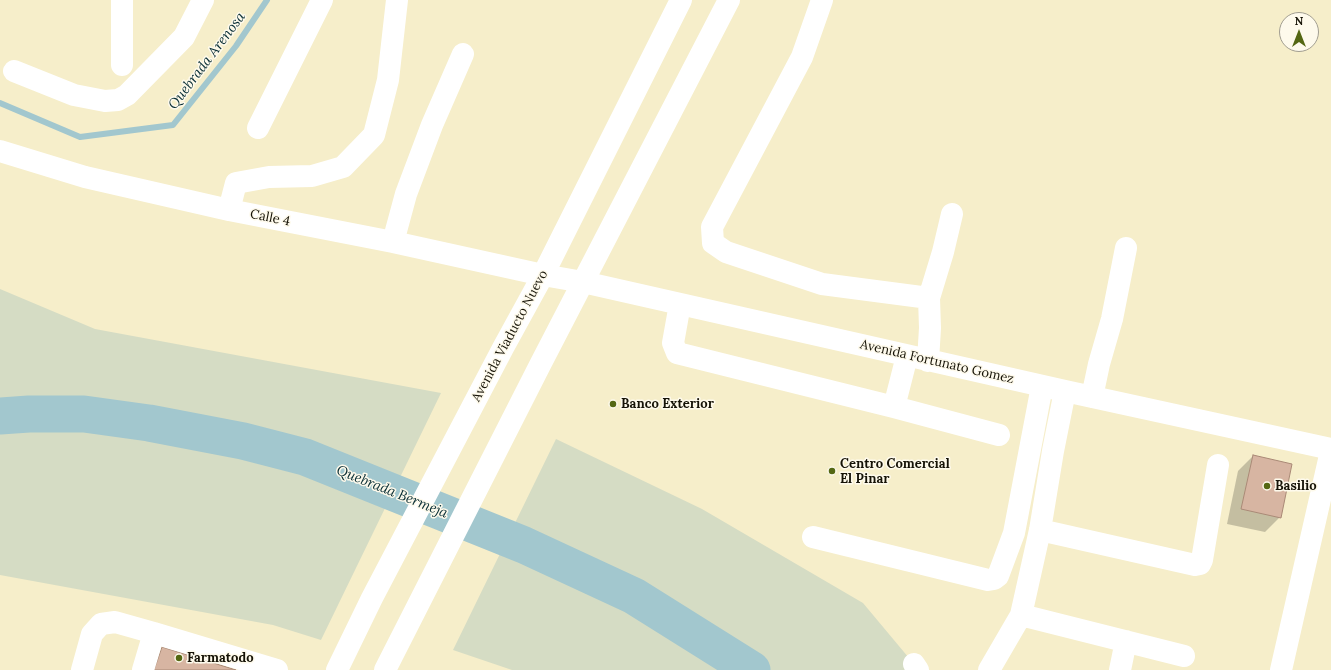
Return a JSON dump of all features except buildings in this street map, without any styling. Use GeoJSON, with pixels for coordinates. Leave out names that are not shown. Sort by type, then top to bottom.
{"type":"FeatureCollection","features":[{"type":"Feature","properties":{"kind":"street"},"geometry":{"type":"LineString","coordinates":[[122,0],[122,65]]}},
{"type":"Feature","properties":{"kind":"street"},"geometry":{"type":"LineString","coordinates":[[14,71],[74,95],[105,101],[118,100],[127,95],[184,37],[203,0]]}},
{"type":"Feature","properties":{"kind":"street"},"geometry":{"type":"LineString","coordinates":[[258,128],[322,0]]}},
{"type":"Feature","properties":{"kind":"street"},"geometry":{"type":"LineString","coordinates":[[229,210],[236,183],[269,177],[312,176],[343,167],[374,135],[388,80],[397,0]]}},
{"type":"Feature","properties":{"kind":"street"},"geometry":{"type":"LineString","coordinates":[[385,670],[540,365],[729,0]]}},
{"type":"Feature","properties":{"kind":"street"},"geometry":{"type":"LineString","coordinates":[[822,0],[802,57],[712,227],[713,242],[726,252],[822,284],[929,298]]}},
{"type":"Feature","properties":{"kind":"street","name":"Avenida Viaducto Nuevo"},"geometry":{"type":"LineString","coordinates":[[337,670],[372,598],[543,275],[678,7]]}},
{"type":"Feature","properties":{"kind":"street"},"geometry":{"type":"LineString","coordinates":[[393,242],[406,194],[432,124],[463,54]]}},
{"type":"Feature","properties":{"kind":"street","name":"Calle 4"},"geometry":{"type":"LineString","coordinates":[[0,151],[85,177],[229,210],[393,242],[543,275]]}},
{"type":"Feature","properties":{"kind":"street"},"geometry":{"type":"LineString","coordinates":[[894,407],[918,358],[930,328],[929,298],[943,252],[952,214]]}},
{"type":"Feature","properties":{"kind":"street"},"geometry":{"type":"LineString","coordinates":[[1092,397],[1112,319],[1126,248]]}},
{"type":"Feature","properties":{"kind":"street","name":"Avenida Fortunato Gomez"},"geometry":{"type":"LineString","coordinates":[[543,275],[583,282],[1331,450]]}},
{"type":"Feature","properties":{"kind":"street"},"geometry":{"type":"LineString","coordinates":[[680,304],[673,343],[677,353],[894,407],[999,435]]}},
{"type":"Feature","properties":{"kind":"street"},"geometry":{"type":"LineString","coordinates":[[813,537],[988,580],[994,579],[998,576],[1014,533],[1042,386]]}},
{"type":"Feature","properties":{"kind":"street"},"geometry":{"type":"LineString","coordinates":[[989,670],[1022,614],[1040,530],[1065,391]]}},
{"type":"Feature","properties":{"kind":"street"},"geometry":{"type":"LineString","coordinates":[[1281,670],[1331,450]]}},
{"type":"Feature","properties":{"kind":"street"},"geometry":{"type":"LineString","coordinates":[[1040,530],[1195,565],[1200,564],[1202,560],[1218,465]]}},
{"type":"Feature","properties":{"kind":"street"},"geometry":{"type":"LineString","coordinates":[[1022,614],[1184,656]]}},
{"type":"Feature","properties":{"kind":"street"},"geometry":{"type":"LineString","coordinates":[[82,670],[92,634],[101,624],[115,622],[154,632],[277,670]]}},
{"type":"Feature","properties":{"kind":"street"},"geometry":{"type":"LineString","coordinates":[[143,670],[154,632]]}},
{"type":"Feature","properties":{"kind":"street"},"geometry":{"type":"LineString","coordinates":[[1120,670],[1126,641]]}},
{"type":"Feature","properties":{"kind":"green space"},"geometry":{"type":"Polygon","coordinates":[[[0,289],[95,329],[441,393],[321,640],[273,625],[0,575],[0,289]]]}},
{"type":"Feature","properties":{"kind":"green space"},"geometry":{"type":"Polygon","coordinates":[[[556,439],[702,509],[863,603],[919,670],[512,670],[453,650],[556,439]]]}},
{"type":"Feature","properties":{"kind":"waterway","name":"Quebrada Arenosa"},"geometry":{"type":"LineString","coordinates":[[0,103],[80,137],[173,125],[236,46],[267,0]]}},
{"type":"Feature","properties":{"kind":"waterway","name":"Quebrada Bermeja"},"geometry":{"type":"LineString","coordinates":[[0,416],[29,414],[84,414],[149,423],[243,441],[305,457],[524,545],[634,596],[752,670]]}},
{"type":"Feature","properties":{"kind":"place","name":"Banco Exterior"},"geometry":{"type":"Point","coordinates":[613,404]}},
{"type":"Feature","properties":{"kind":"place","name":"Centro Comercial El Pinar"},"geometry":{"type":"Point","coordinates":[832,471]}},
{"type":"Feature","properties":{"kind":"place","name":"Basilio"},"geometry":{"type":"Point","coordinates":[1267,486]}},
{"type":"Feature","properties":{"kind":"place","name":"Farmatodo"},"geometry":{"type":"Point","coordinates":[179,658]}}]}
